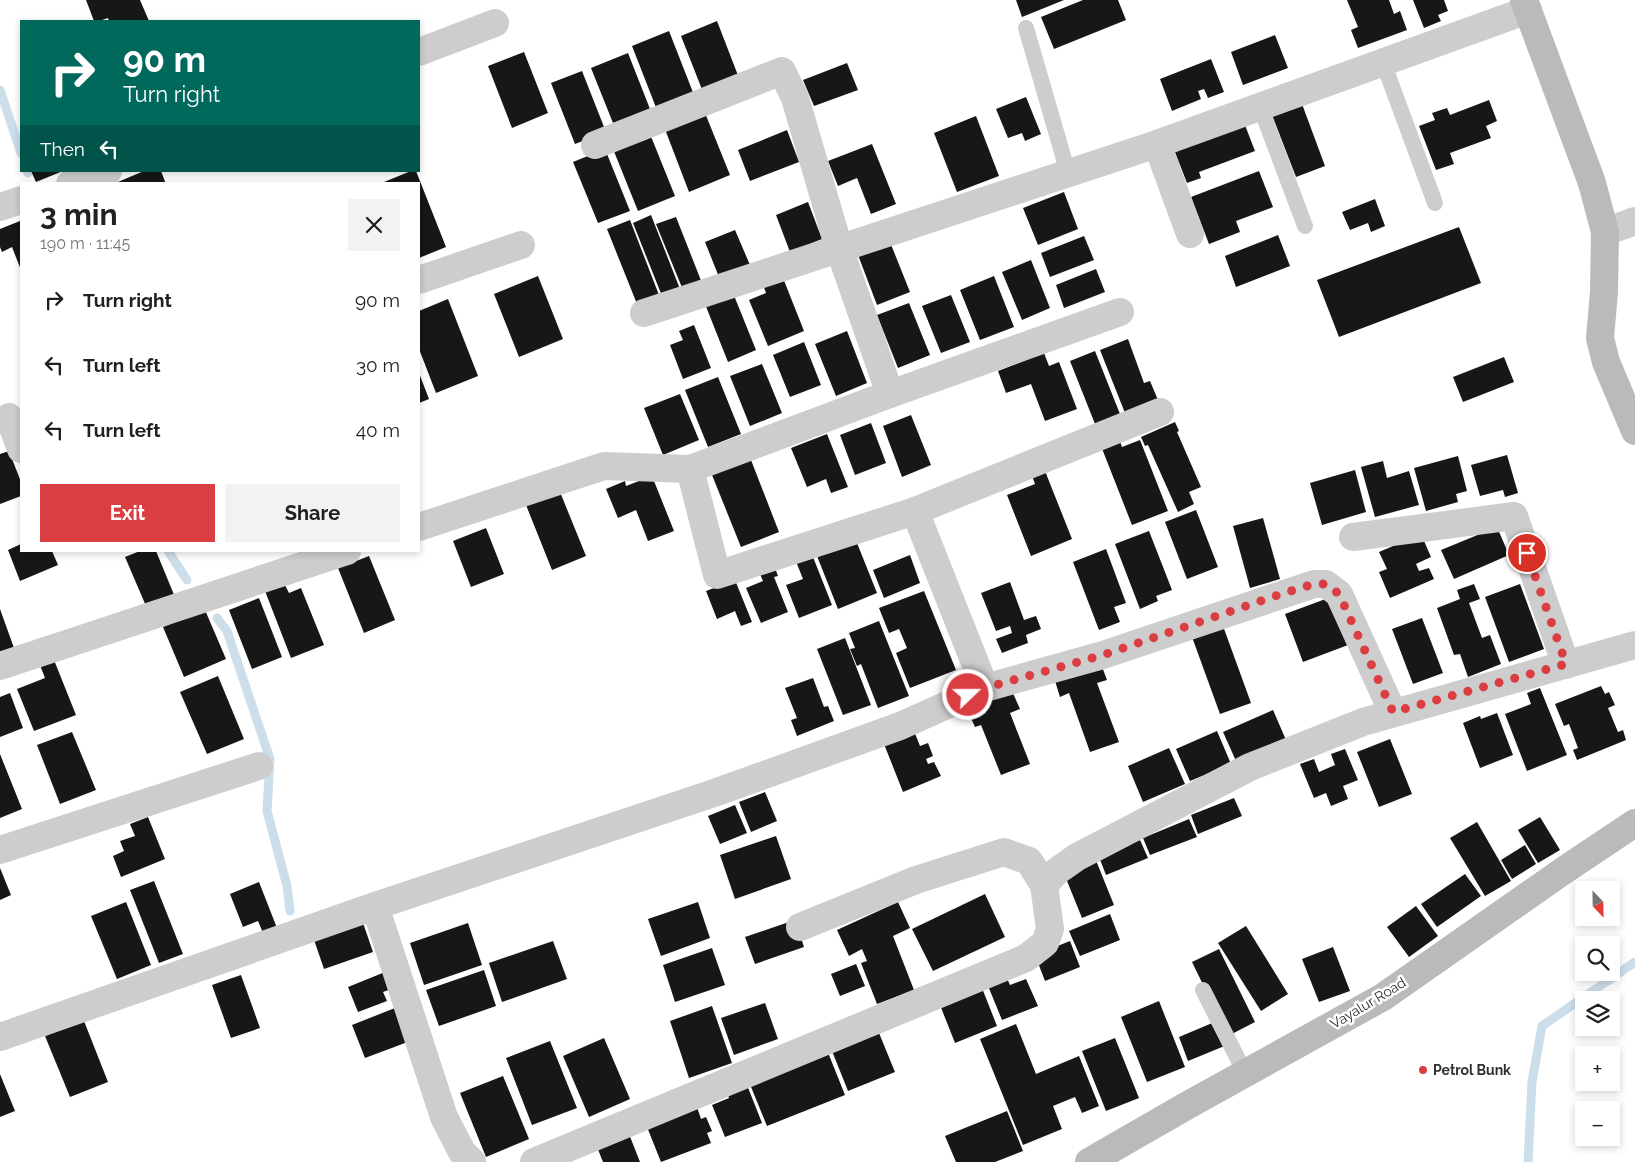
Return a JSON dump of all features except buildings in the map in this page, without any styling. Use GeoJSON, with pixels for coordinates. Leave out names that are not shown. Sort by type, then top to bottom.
{"type":"FeatureCollection","features":[{"type":"Feature","properties":{"kind":"main road"},"geometry":{"type":"LineString","coordinates":[[1526,5],[1592,183],[1605,232],[1604,292],[1600,338],[1606,362],[1635,430]]}},
{"type":"Feature","properties":{"kind":"main road","name":"Vayalur Road"},"geometry":{"type":"LineString","coordinates":[[1089,1162],[1383,997],[1635,823]]}},
{"type":"Feature","properties":{"kind":"street"},"geometry":{"type":"LineString","coordinates":[[644,313],[1157,144],[1383,62],[1526,5]]}},
{"type":"Feature","properties":{"kind":"street"},"geometry":{"type":"LineString","coordinates":[[420,52],[495,23]]}},
{"type":"Feature","properties":{"kind":"street"},"geometry":{"type":"LineString","coordinates":[[595,145],[782,71],[795,98],[839,248],[890,394]]}},
{"type":"Feature","properties":{"kind":"street"},"geometry":{"type":"LineString","coordinates":[[1157,144],[1190,234]]}},
{"type":"Feature","properties":{"kind":"street"},"geometry":{"type":"LineString","coordinates":[[76,182],[105,172]]}},
{"type":"Feature","properties":{"kind":"street"},"geometry":{"type":"LineString","coordinates":[[0,207],[20,200]]}},
{"type":"Feature","properties":{"kind":"street"},"geometry":{"type":"LineString","coordinates":[[1605,232],[1635,221]]}},
{"type":"Feature","properties":{"kind":"street"},"geometry":{"type":"LineString","coordinates":[[420,280],[521,244]]}},
{"type":"Feature","properties":{"kind":"street"},"geometry":{"type":"LineString","coordinates":[[420,527],[604,466],[690,470],[890,394],[1120,312]]}},
{"type":"Feature","properties":{"kind":"street"},"geometry":{"type":"LineString","coordinates":[[690,470],[717,575],[915,511],[1160,412]]}},
{"type":"Feature","properties":{"kind":"street"},"geometry":{"type":"LineString","coordinates":[[10,417],[20,446]]}},
{"type":"Feature","properties":{"kind":"street"},"geometry":{"type":"LineString","coordinates":[[915,511],[985,688]]}},
{"type":"Feature","properties":{"kind":"street"},"geometry":{"type":"LineString","coordinates":[[1353,537],[1514,516],[1566,664]]}},
{"type":"Feature","properties":{"kind":"street"},"geometry":{"type":"LineString","coordinates":[[0,666],[344,552]]}},
{"type":"Feature","properties":{"kind":"street"},"geometry":{"type":"LineString","coordinates":[[0,1037],[376,906],[763,775],[900,726],[985,688],[1103,655],[1314,584],[1326,584],[1339,594],[1393,712]]}},
{"type":"Feature","properties":{"kind":"street"},"geometry":{"type":"LineString","coordinates":[[1044,885],[1057,871],[1077,857],[1250,767],[1393,712],[1635,645]]}},
{"type":"Feature","properties":{"kind":"street"},"geometry":{"type":"LineString","coordinates":[[0,850],[258,766]]}},
{"type":"Feature","properties":{"kind":"street"},"geometry":{"type":"LineString","coordinates":[[534,1162],[1026,958],[1045,943],[1050,929],[1044,885],[1029,861],[1004,852],[916,880],[800,927]]}},
{"type":"Feature","properties":{"kind":"street"},"geometry":{"type":"LineString","coordinates":[[376,906],[444,1117],[462,1152],[472,1162]]}},
{"type":"Feature","properties":{"kind":"lane"},"geometry":{"type":"LineString","coordinates":[[1026,28],[1068,173]]}},
{"type":"Feature","properties":{"kind":"lane"},"geometry":{"type":"LineString","coordinates":[[1383,62],[1435,203]]}},
{"type":"Feature","properties":{"kind":"lane"},"geometry":{"type":"LineString","coordinates":[[1260,106],[1305,226]]}},
{"type":"Feature","properties":{"kind":"lane"},"geometry":{"type":"LineString","coordinates":[[1203,990],[1245,1073]]}},
{"type":"Feature","properties":{"kind":"waterway"},"geometry":{"type":"LineString","coordinates":[[0,90],[20,150]]}},
{"type":"Feature","properties":{"kind":"waterway"},"geometry":{"type":"LineString","coordinates":[[169,552],[187,580]]}},
{"type":"Feature","properties":{"kind":"waterway"},"geometry":{"type":"LineString","coordinates":[[217,618],[227,631],[270,759],[267,811],[287,886],[290,911]]}},
{"type":"Feature","properties":{"kind":"waterway"},"geometry":{"type":"LineString","coordinates":[[1528,1162],[1532,1082],[1542,1026],[1635,962]]}},
{"type":"Feature","properties":{"kind":"place","name":"Petrol Bunk"},"geometry":{"type":"Point","coordinates":[1423,1070]}},
{"type":"Feature","properties":{"kind":"route"},"geometry":{"type":"LineString","coordinates":[[968,695],[985,688],[1103,655],[1284,593],[1314,584],[1326,584],[1339,594],[1393,712],[1566,664],[1527,553]]}}]}
